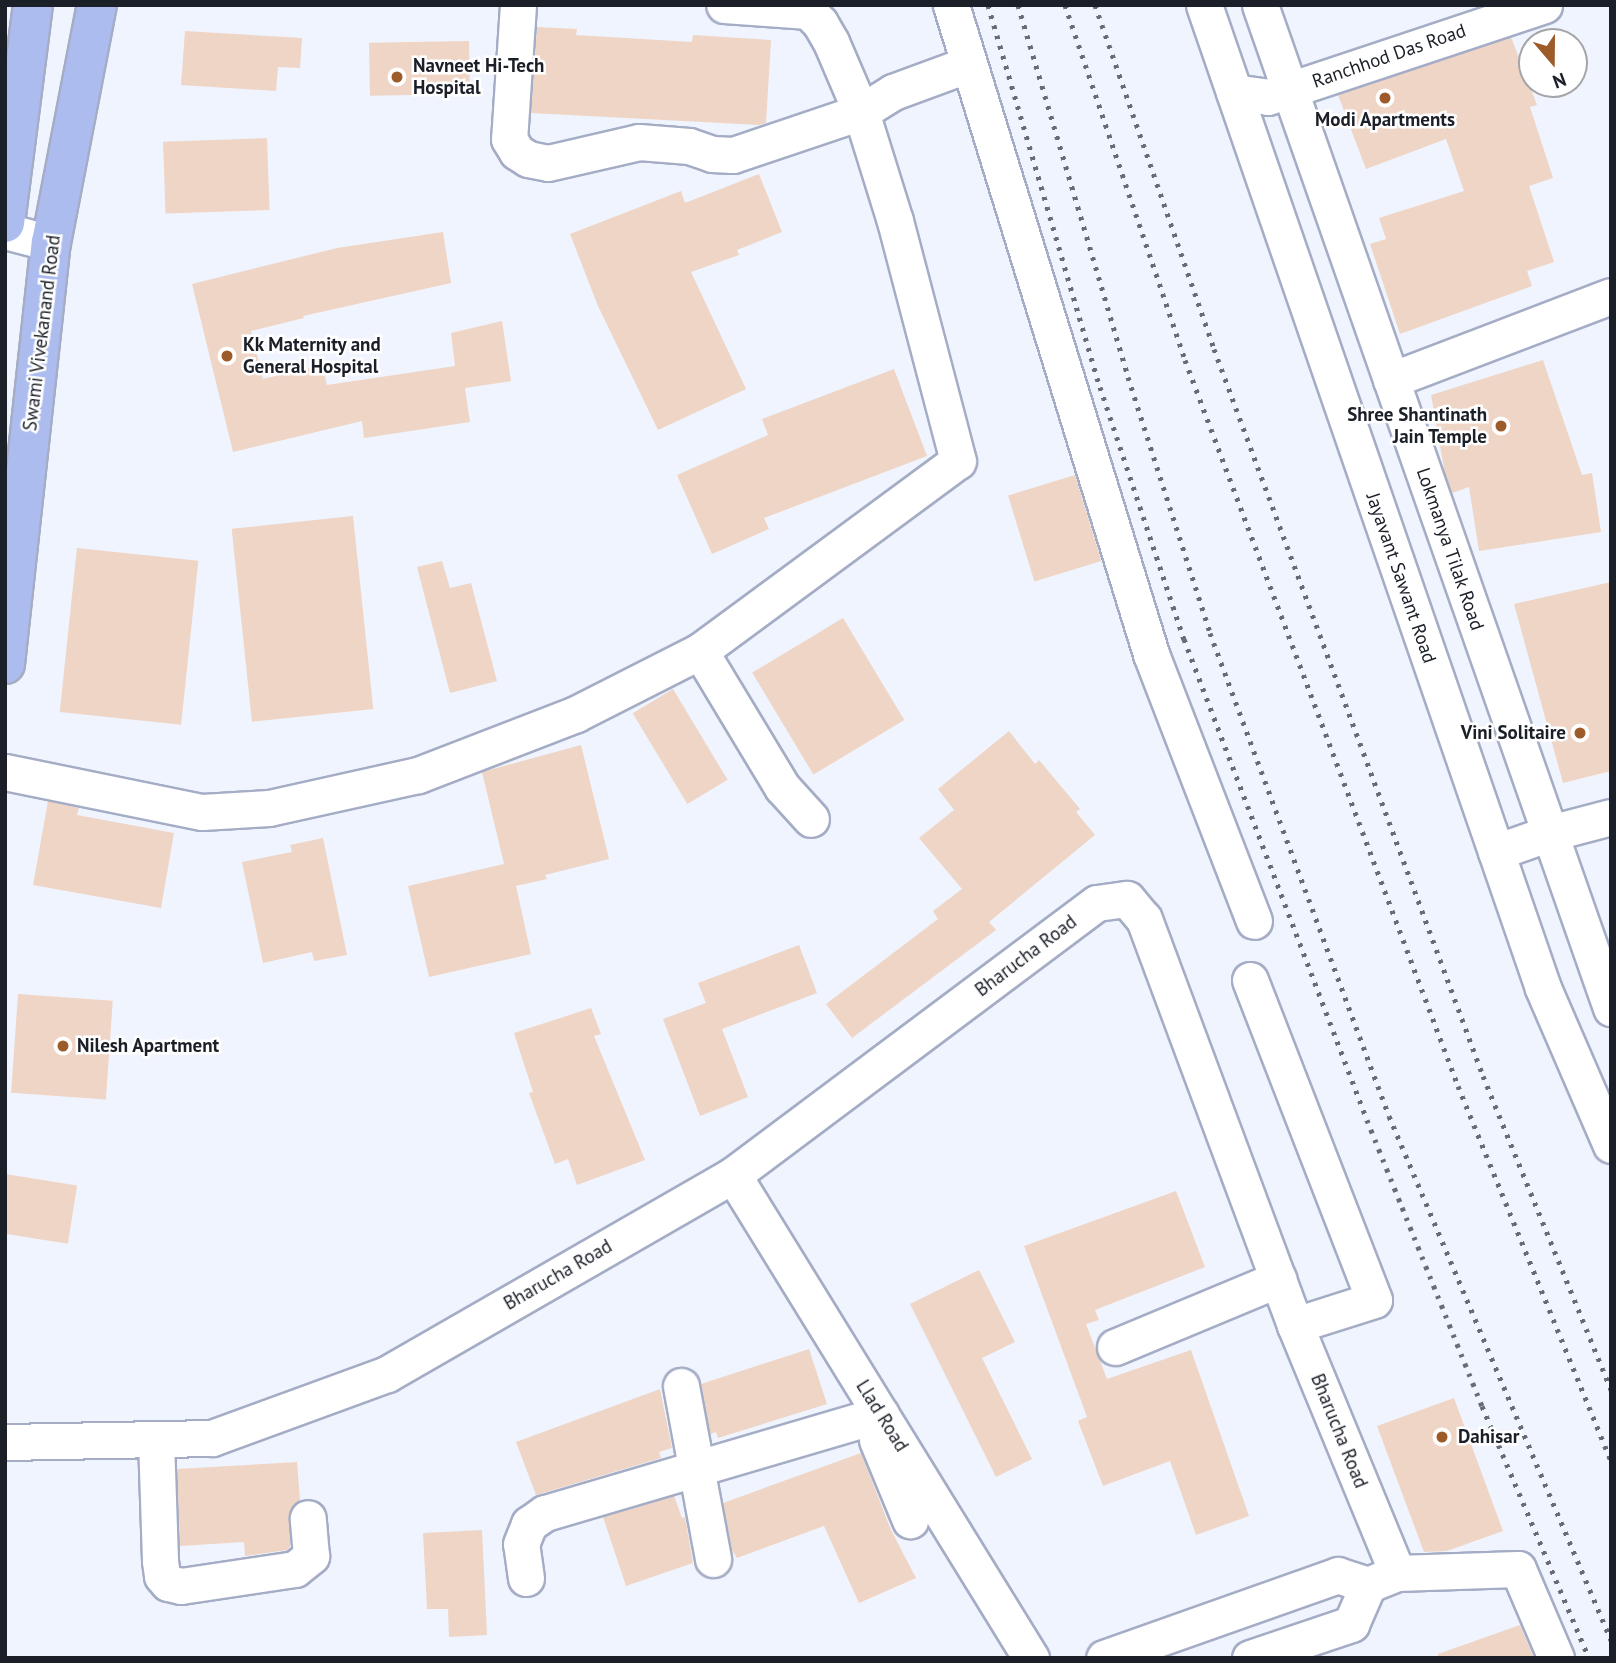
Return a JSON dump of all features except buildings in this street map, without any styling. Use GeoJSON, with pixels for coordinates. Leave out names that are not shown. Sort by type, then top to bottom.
{"type":"FeatureCollection","features":[{"type":"Feature","properties":{"kind":"main road"},"geometry":{"type":"LineString","coordinates":[[5,223],[33,5]]}},
{"type":"Feature","properties":{"kind":"main road","name":"Swami Vivekanand Road"},"geometry":{"type":"LineString","coordinates":[[5,664],[51,243],[97,5]]}},
{"type":"Feature","properties":{"kind":"street"},"geometry":{"type":"LineString","coordinates":[[518,5],[509,139],[517,152],[528,159],[548,163],[639,142],[689,146],[712,154],[733,155],[861,112],[893,92],[970,64]]}},
{"type":"Feature","properties":{"kind":"street"},"geometry":{"type":"LineString","coordinates":[[5,772],[202,812],[269,808],[418,775],[576,714],[700,651],[958,461],[895,221],[861,112],[831,42],[820,23],[808,10],[724,5]]}},
{"type":"Feature","properties":{"kind":"street"},"geometry":{"type":"LineString","coordinates":[[951,5],[1151,654],[1254,920]]}},
{"type":"Feature","properties":{"kind":"street","name":"Jayavant Sawant Road"},"geometry":{"type":"LineString","coordinates":[[1204,5],[1543,988],[1611,1145]]}},
{"type":"Feature","properties":{"kind":"street"},"geometry":{"type":"LineString","coordinates":[[1260,5],[1288,91]]}},
{"type":"Feature","properties":{"kind":"street","name":"Ranchhod Das Road"},"geometry":{"type":"LineString","coordinates":[[1234,92],[1268,97],[1544,5]]}},
{"type":"Feature","properties":{"kind":"street","name":"Lokmanya Tilak Road"},"geometry":{"type":"LineString","coordinates":[[1288,91],[1391,380],[1588,826],[1611,1008]]}},
{"type":"Feature","properties":{"kind":"street"},"geometry":{"type":"LineString","coordinates":[[5,232],[51,243]]}},
{"type":"Feature","properties":{"kind":"street"},"geometry":{"type":"LineString","coordinates":[[1391,380],[1611,296]]}},
{"type":"Feature","properties":{"kind":"street"},"geometry":{"type":"LineString","coordinates":[[700,651],[782,788],[811,819]]}},
{"type":"Feature","properties":{"kind":"street"},"geometry":{"type":"LineString","coordinates":[[1496,852],[1588,826]]}},
{"type":"Feature","properties":{"kind":"street","name":"Bharucha Road"},"geometry":{"type":"LineString","coordinates":[[5,1441],[212,1438],[387,1374],[733,1175],[1097,903],[1127,899],[1144,919],[1295,1325],[1383,1579]]}},
{"type":"Feature","properties":{"kind":"street"},"geometry":{"type":"LineString","coordinates":[[1250,980],[1374,1300],[1295,1325]]}},
{"type":"Feature","properties":{"kind":"street","name":"Llad Road"},"geometry":{"type":"LineString","coordinates":[[733,1175],[874,1416],[1031,1658]]}},
{"type":"Feature","properties":{"kind":"street"},"geometry":{"type":"LineString","coordinates":[[1115,1347],[1278,1279]]}},
{"type":"Feature","properties":{"kind":"street"},"geometry":{"type":"LineString","coordinates":[[681,1386],[713,1559]]}},
{"type":"Feature","properties":{"kind":"street"},"geometry":{"type":"LineString","coordinates":[[527,1578],[521,1544],[530,1524],[545,1513],[874,1416],[910,1520]]}},
{"type":"Feature","properties":{"kind":"street"},"geometry":{"type":"LineString","coordinates":[[156,1439],[160,1561],[162,1576],[168,1583],[181,1586],[295,1569],[311,1556],[308,1518]]}},
{"type":"Feature","properties":{"kind":"street"},"geometry":{"type":"LineString","coordinates":[[1104,1658],[1338,1575],[1383,1579],[1518,1569],[1556,1658]]}},
{"type":"Feature","properties":{"kind":"street"},"geometry":{"type":"LineString","coordinates":[[1251,1658],[1351,1624],[1383,1579]]}},
{"type":"Feature","properties":{"kind":"railway"},"geometry":{"type":"LineString","coordinates":[[988,5],[1100,387],[1184,639],[1367,1120],[1482,1406],[1589,1658]]}},
{"type":"Feature","properties":{"kind":"railway"},"geometry":{"type":"LineString","coordinates":[[1018,5],[1128,377],[1210,633],[1389,1116],[1611,1640]]}},
{"type":"Feature","properties":{"kind":"railway"},"geometry":{"type":"LineString","coordinates":[[1065,5],[1185,360],[1458,1086],[1611,1461]]}},
{"type":"Feature","properties":{"kind":"railway"},"geometry":{"type":"LineString","coordinates":[[1095,5],[1214,349],[1483,1076],[1611,1390]]}},
{"type":"Feature","properties":{"kind":"place","name":"Navneet Hi-Tech Hospital"},"geometry":{"type":"Point","coordinates":[397,77]}},
{"type":"Feature","properties":{"kind":"place","name":"Modi Apartments"},"geometry":{"type":"Point","coordinates":[1385,98]}},
{"type":"Feature","properties":{"kind":"place","name":"Kk Maternity and General Hospital"},"geometry":{"type":"Point","coordinates":[227,356]}},
{"type":"Feature","properties":{"kind":"place","name":"Shree Shantinath Jain Temple"},"geometry":{"type":"Point","coordinates":[1501,426]}},
{"type":"Feature","properties":{"kind":"place","name":"Vini Solitaire"},"geometry":{"type":"Point","coordinates":[1580,733]}},
{"type":"Feature","properties":{"kind":"place","name":"Nilesh Apartment"},"geometry":{"type":"Point","coordinates":[63,1046]}},
{"type":"Feature","properties":{"kind":"place","name":"Dahisar"},"geometry":{"type":"Point","coordinates":[1442,1437]}}]}
